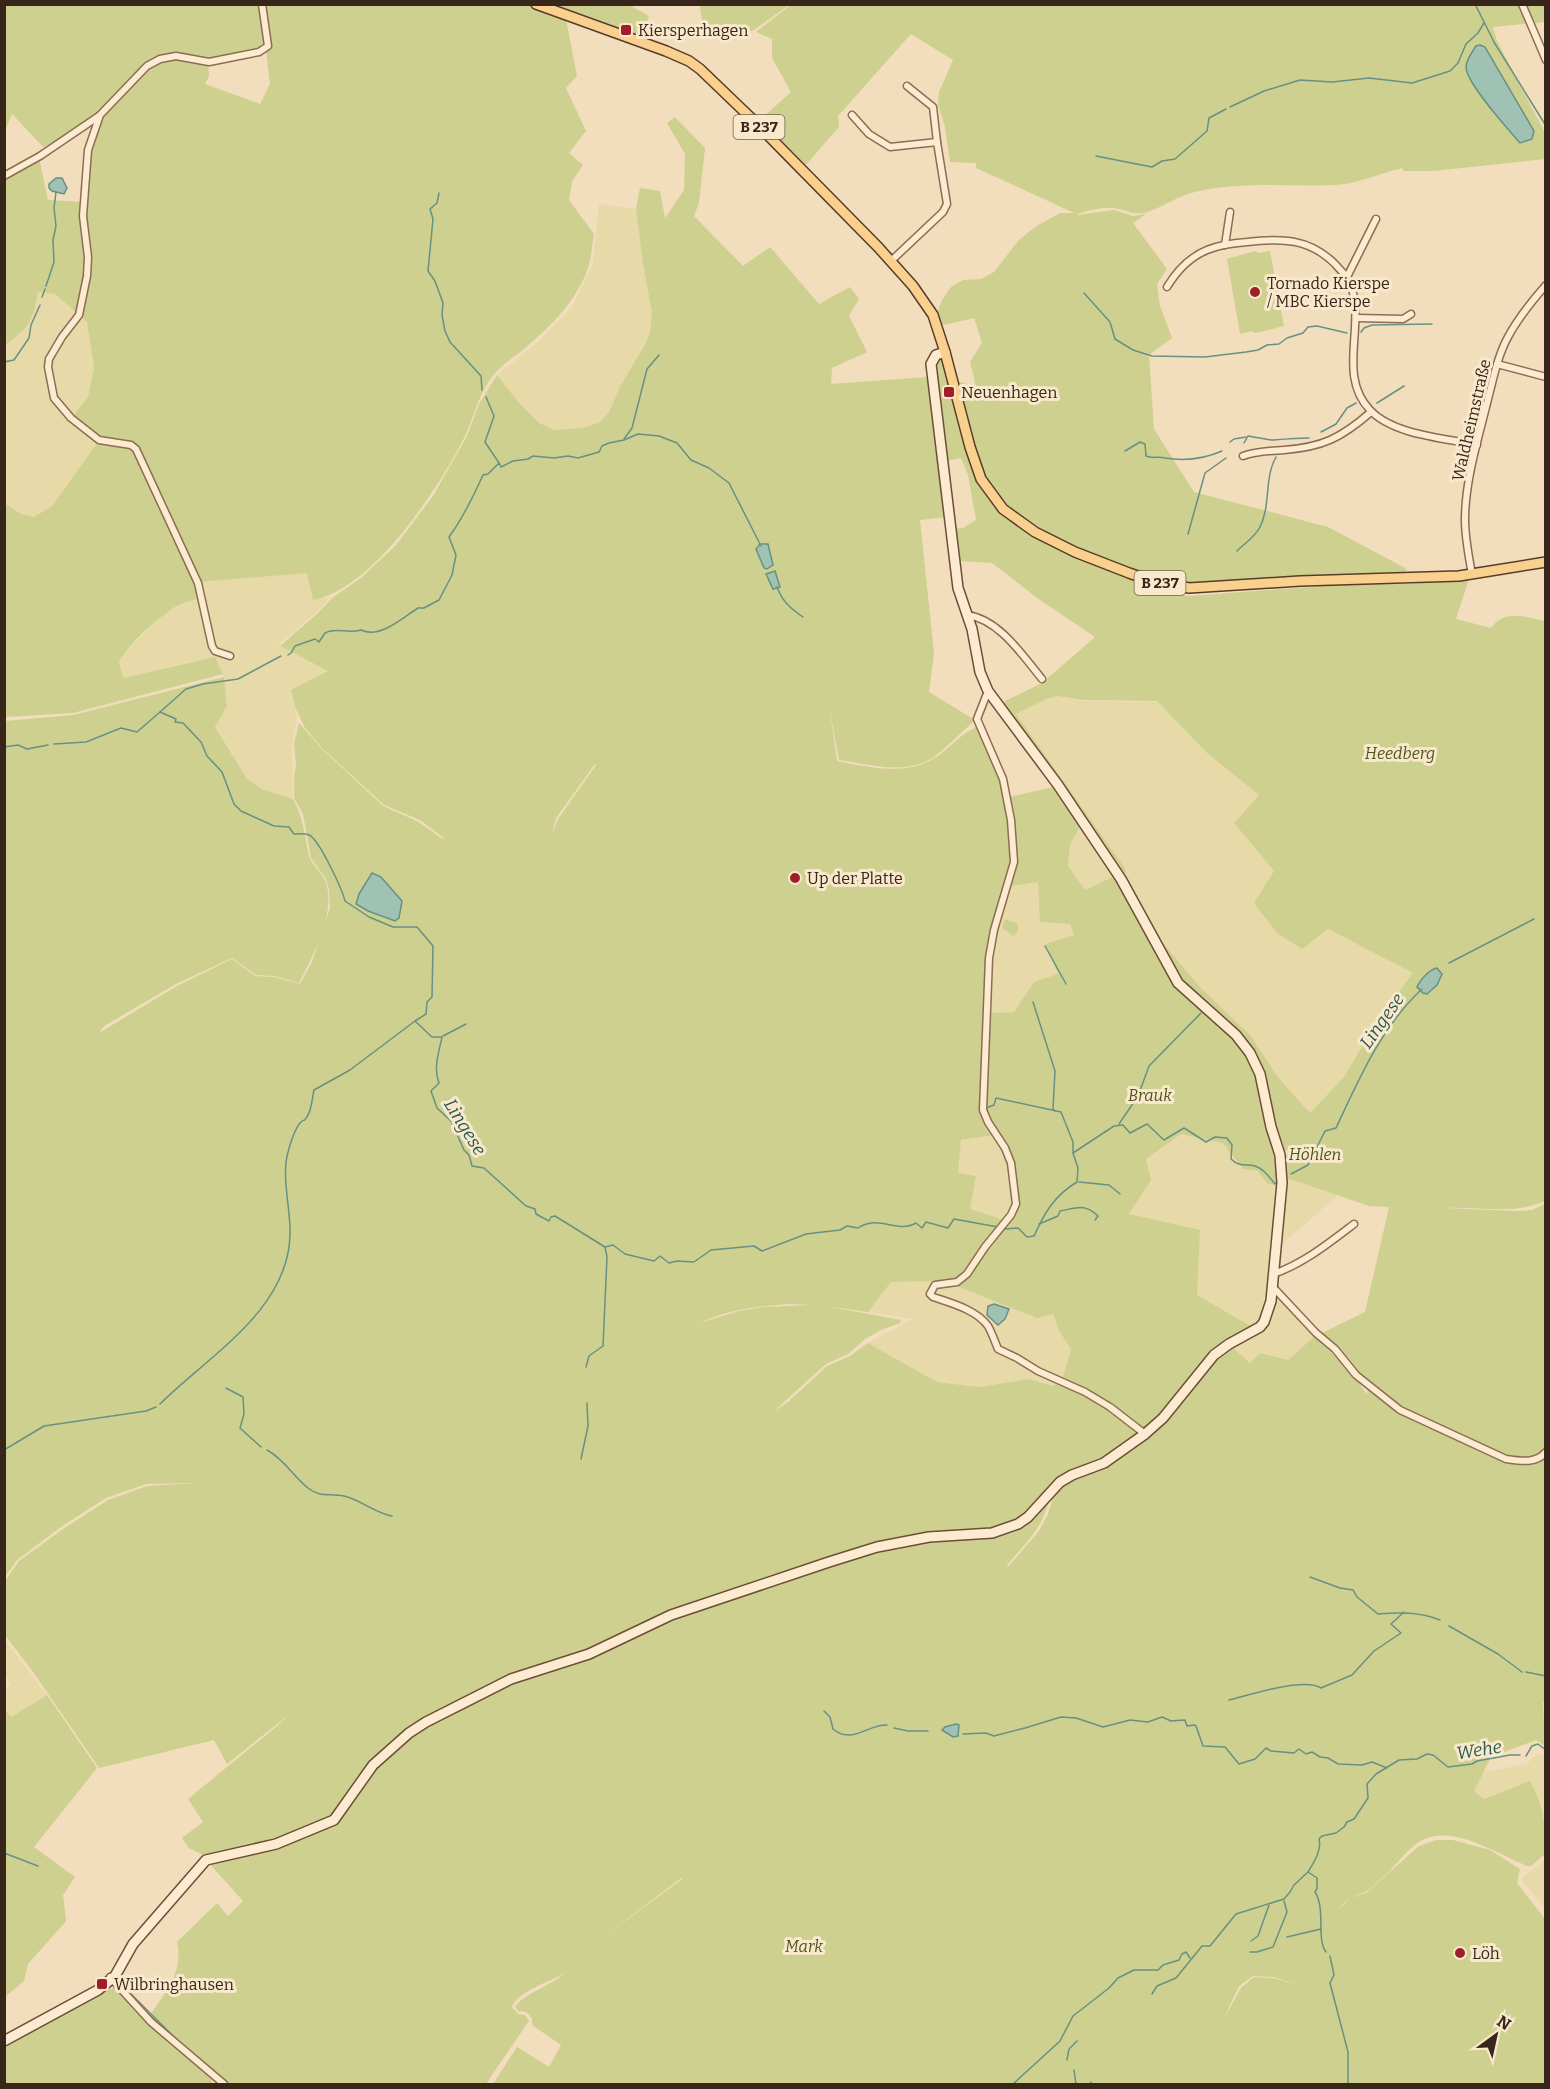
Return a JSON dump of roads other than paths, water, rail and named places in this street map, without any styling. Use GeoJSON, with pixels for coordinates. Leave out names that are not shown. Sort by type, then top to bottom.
{"type":"FeatureCollection","features":[{"type":"Feature","properties":{"kind":"main road","name":"B 237"},"geometry":{"type":"LineString","coordinates":[[536,4],[689,61],[750,117],[891,261],[913,286],[933,315],[981,479],[1003,509],[1035,532],[1075,552],[1152,581],[1189,588],[1300,581],[1472,575],[1545,562]]}},
{"type":"Feature","properties":{"kind":"street"},"geometry":{"type":"LineString","coordinates":[[4,176],[40,156],[100,116],[147,66],[160,59],[176,56],[209,62],[259,52],[268,46],[262,4]]}},
{"type":"Feature","properties":{"kind":"street"},"geometry":{"type":"LineString","coordinates":[[1522,4],[1545,60]]}},
{"type":"Feature","properties":{"kind":"street"},"geometry":{"type":"LineString","coordinates":[[891,261],[943,212],[947,204],[933,107],[907,86]]}},
{"type":"Feature","properties":{"kind":"street"},"geometry":{"type":"LineString","coordinates":[[852,115],[869,134],[890,147],[937,142]]}},
{"type":"Feature","properties":{"kind":"street"},"geometry":{"type":"LineString","coordinates":[[100,116],[88,150],[83,216],[88,257],[87,276],[79,315],[62,337],[48,362],[54,398],[71,418],[99,440],[131,445],[136,448],[198,583],[212,646],[218,652],[230,656]]}},
{"type":"Feature","properties":{"kind":"street"},"geometry":{"type":"LineString","coordinates":[[1225,245],[1230,212]]}},
{"type":"Feature","properties":{"kind":"street"},"geometry":{"type":"LineString","coordinates":[[1347,277],[1376,219]]}},
{"type":"Feature","properties":{"kind":"street"},"geometry":{"type":"LineString","coordinates":[[1167,287],[1181,268],[1205,251],[1225,245],[1273,239],[1292,240],[1323,254],[1347,277],[1353,293],[1356,318],[1352,361],[1356,387],[1361,399],[1371,412],[1386,423],[1407,430],[1477,445]]}},
{"type":"Feature","properties":{"kind":"street","name":"Waldheimstraße"},"geometry":{"type":"LineString","coordinates":[[1472,575],[1465,517],[1477,445],[1497,364],[1513,327],[1545,285]]}},
{"type":"Feature","properties":{"kind":"street"},"geometry":{"type":"LineString","coordinates":[[1356,318],[1403,319],[1411,314]]}},
{"type":"Feature","properties":{"kind":"street"},"geometry":{"type":"LineString","coordinates":[[4,2042],[98,1990],[111,1978],[133,1944],[206,1860],[276,1844],[334,1820],[373,1765],[409,1732],[426,1722],[511,1679],[589,1654],[671,1615],[877,1547],[929,1537],[992,1533],[1018,1524],[1028,1517],[1060,1482],[1104,1463],[1145,1434],[1163,1418],[1214,1355],[1260,1327],[1267,1316],[1282,1183],[1280,1155],[1270,1127],[1260,1074],[1250,1053],[1236,1035],[1178,983],[1121,879],[1058,785],[988,691],[980,672],[972,629],[958,588],[931,364],[936,355],[945,352]]}},
{"type":"Feature","properties":{"kind":"street"},"geometry":{"type":"LineString","coordinates":[[1497,364],[1545,377]]}},
{"type":"Feature","properties":{"kind":"street"},"geometry":{"type":"LineString","coordinates":[[1243,456],[1253,452],[1310,448],[1323,444],[1337,438],[1371,412]]}},
{"type":"Feature","properties":{"kind":"street"},"geometry":{"type":"LineString","coordinates":[[967,615],[977,616],[994,628],[1015,646],[1042,679]]}},
{"type":"Feature","properties":{"kind":"street"},"geometry":{"type":"LineString","coordinates":[[988,691],[976,719],[1003,779],[1011,820],[1014,862],[994,930],[989,958],[983,1110],[1011,1163],[1016,1204],[1011,1215],[978,1256],[967,1274],[957,1282],[935,1285],[930,1294],[980,1318],[987,1326],[998,1349],[1038,1371],[1085,1392],[1110,1407],[1145,1434]]}},
{"type":"Feature","properties":{"kind":"street"},"geometry":{"type":"LineString","coordinates":[[1272,1274],[1296,1263],[1354,1224]]}},
{"type":"Feature","properties":{"kind":"street"},"geometry":{"type":"LineString","coordinates":[[1272,1285],[1316,1333],[1335,1349],[1356,1375],[1400,1410],[1506,1459],[1522,1461],[1538,1459],[1545,1452]]}},
{"type":"Feature","properties":{"kind":"street"},"geometry":{"type":"LineString","coordinates":[[111,1978],[151,2022],[224,2085]]}},
{"type":"Feature","properties":{"kind":"waterway"},"geometry":{"type":"LineString","coordinates":[[1475,4],[1494,42],[1546,126]]}},
{"type":"Feature","properties":{"kind":"waterway"},"geometry":{"type":"LineString","coordinates":[[1230,107],[1264,91],[1300,80],[1332,82],[1369,78],[1412,83],[1450,71],[1458,63],[1466,44],[1478,33],[1484,23]]}},
{"type":"Feature","properties":{"kind":"waterway"},"geometry":{"type":"LineString","coordinates":[[1096,156],[1152,167],[1162,161],[1175,159],[1207,131],[1209,118],[1226,109]]}},
{"type":"Feature","properties":{"kind":"waterway"},"geometry":{"type":"LineString","coordinates":[[46,286],[54,262],[56,192]]}},
{"type":"Feature","properties":{"kind":"waterway"},"geometry":{"type":"LineString","coordinates":[[439,193],[437,203],[430,209],[433,219],[428,271],[435,281],[443,303],[442,315],[445,331],[450,342],[481,376],[482,390]]}},
{"type":"Feature","properties":{"kind":"waterway"},"geometry":{"type":"LineString","coordinates":[[42,297],[45,289]]}},
{"type":"Feature","properties":{"kind":"waterway"},"geometry":{"type":"LineString","coordinates":[[1084,293],[1110,322],[1115,339],[1133,350],[1152,356],[1205,357],[1258,350],[1267,345],[1279,344],[1287,338],[1303,333],[1308,327],[1317,326],[1347,333]]}},
{"type":"Feature","properties":{"kind":"waterway"},"geometry":{"type":"LineString","coordinates":[[4,362],[14,360],[29,338],[31,325],[40,305]]}},
{"type":"Feature","properties":{"kind":"waterway"},"geometry":{"type":"LineString","coordinates":[[1361,332],[1372,325],[1432,324]]}},
{"type":"Feature","properties":{"kind":"waterway"},"geometry":{"type":"LineString","coordinates":[[624,439],[632,428],[647,369],[659,355]]}},
{"type":"Feature","properties":{"kind":"waterway"},"geometry":{"type":"LineString","coordinates":[[1377,403],[1404,386]]}},
{"type":"Feature","properties":{"kind":"waterway"},"geometry":{"type":"LineString","coordinates":[[486,397],[494,416],[485,442],[499,463]]}},
{"type":"Feature","properties":{"kind":"waterway"},"geometry":{"type":"LineString","coordinates":[[1321,432],[1336,424],[1347,408],[1356,403]]}},
{"type":"Feature","properties":{"kind":"waterway"},"geometry":{"type":"LineString","coordinates":[[288,655],[295,646],[315,639],[319,642],[329,631],[376,632],[383,630],[418,608],[424,608],[439,600],[452,575],[456,555],[449,537],[464,514],[483,475],[488,474],[499,463],[501,467],[533,456],[578,458],[599,452],[602,446],[609,443],[638,434],[659,436],[677,443],[691,460],[709,468],[729,483],[761,546]]}},
{"type":"Feature","properties":{"kind":"waterway"},"geometry":{"type":"LineString","coordinates":[[1244,443],[1248,436],[1273,440],[1309,438]]}},
{"type":"Feature","properties":{"kind":"waterway"},"geometry":{"type":"LineString","coordinates":[[1230,442],[1246,437]]}},
{"type":"Feature","properties":{"kind":"waterway"},"geometry":{"type":"LineString","coordinates":[[1125,451],[1140,442],[1145,444],[1146,456],[1151,457],[1194,459],[1222,451]]}},
{"type":"Feature","properties":{"kind":"waterway"},"geometry":{"type":"LineString","coordinates":[[1237,551],[1253,537],[1260,527],[1272,465],[1276,457]]}},
{"type":"Feature","properties":{"kind":"waterway"},"geometry":{"type":"LineString","coordinates":[[1188,534],[1205,473],[1226,458]]}},
{"type":"Feature","properties":{"kind":"waterway"},"geometry":{"type":"LineString","coordinates":[[777,587],[787,604],[803,617]]}},
{"type":"Feature","properties":{"kind":"waterway"},"geometry":{"type":"LineString","coordinates":[[160,712],[186,689],[238,679],[281,656]]}},
{"type":"Feature","properties":{"kind":"waterway","name":"Lingese"},"geometry":{"type":"LineString","coordinates":[[54,744],[86,742],[121,728],[137,732],[160,712],[176,719],[175,722],[183,723],[201,742],[207,756],[222,772],[234,804],[241,811],[274,826],[289,827],[294,834],[307,834],[313,838],[330,865],[345,901],[369,917],[393,927],[417,927],[433,946],[432,997],[427,1002],[426,1014],[415,1021],[432,1037],[442,1037],[437,1066],[439,1083],[431,1091],[437,1108],[451,1121],[464,1150],[469,1155],[472,1166],[484,1168],[526,1206],[535,1209],[536,1214],[549,1221],[555,1216],[605,1247],[613,1245],[625,1254],[654,1261],[660,1256],[669,1263],[694,1262],[711,1250],[754,1246],[762,1251],[806,1234],[840,1230],[847,1226],[858,1228],[873,1223],[902,1226],[916,1223],[922,1228],[926,1222],[948,1228],[954,1219],[998,1227]]}},
{"type":"Feature","properties":{"kind":"waterway","name":"Lingese"},"geometry":{"type":"LineString","coordinates":[[4,747],[18,745],[27,749],[48,745]]}},
{"type":"Feature","properties":{"kind":"waterway","name":"Lingese"},"geometry":{"type":"LineString","coordinates":[[1449,963],[1534,919]]}},
{"type":"Feature","properties":{"kind":"waterway"},"geometry":{"type":"LineString","coordinates":[[1045,946],[1066,984]]}},
{"type":"Feature","properties":{"kind":"waterway","name":"Lingese"},"geometry":{"type":"LineString","coordinates":[[1291,1174],[1308,1165],[1325,1131],[1336,1128],[1372,1054],[1394,1020],[1422,989]]}},
{"type":"Feature","properties":{"kind":"waterway"},"geometry":{"type":"LineString","coordinates":[[1033,1002],[1055,1071],[1053,1109],[1055,1111]]}},
{"type":"Feature","properties":{"kind":"waterway"},"geometry":{"type":"LineString","coordinates":[[1119,1124],[1138,1096],[1149,1066],[1201,1013]]}},
{"type":"Feature","properties":{"kind":"waterway"},"geometry":{"type":"LineString","coordinates":[[160,1404],[243,1330],[261,1309],[276,1286],[286,1261],[290,1234],[286,1162],[296,1129],[309,1114],[314,1090],[350,1070],[415,1021]]}},
{"type":"Feature","properties":{"kind":"waterway"},"geometry":{"type":"LineString","coordinates":[[443,1036],[466,1024]]}},
{"type":"Feature","properties":{"kind":"waterway"},"geometry":{"type":"LineString","coordinates":[[986,1108],[994,1105],[996,1098],[1061,1112],[1073,1142],[1073,1153]]}},
{"type":"Feature","properties":{"kind":"waterway","name":"Lingese"},"geometry":{"type":"LineString","coordinates":[[997,1237],[1004,1229],[1018,1228],[1027,1237],[1034,1236],[1051,1205],[1077,1182],[1078,1168],[1073,1153],[1114,1126],[1123,1125],[1130,1133],[1147,1124],[1164,1140],[1184,1128],[1206,1142],[1215,1137],[1227,1138],[1232,1145],[1231,1159],[1234,1162],[1258,1167],[1275,1184],[1277,1182]]}},
{"type":"Feature","properties":{"kind":"waterway"},"geometry":{"type":"LineString","coordinates":[[1079,1182],[1109,1185],[1120,1194]]}},
{"type":"Feature","properties":{"kind":"waterway"},"geometry":{"type":"LineString","coordinates":[[1039,1224],[1058,1216],[1060,1211],[1080,1208],[1093,1212],[1098,1216],[1095,1220]]}},
{"type":"Feature","properties":{"kind":"waterway"},"geometry":{"type":"LineString","coordinates":[[586,1367],[589,1356],[603,1346],[607,1257],[605,1247]]}},
{"type":"Feature","properties":{"kind":"waterway"},"geometry":{"type":"LineString","coordinates":[[226,1388],[243,1397],[244,1414],[240,1428],[261,1447]]}},
{"type":"Feature","properties":{"kind":"waterway"},"geometry":{"type":"LineString","coordinates":[[581,1459],[588,1426],[587,1403]]}},
{"type":"Feature","properties":{"kind":"waterway"},"geometry":{"type":"LineString","coordinates":[[4,1450],[44,1426],[146,1411],[156,1407]]}},
{"type":"Feature","properties":{"kind":"waterway"},"geometry":{"type":"LineString","coordinates":[[267,1450],[312,1491],[350,1498],[392,1516]]}},
{"type":"Feature","properties":{"kind":"waterway"},"geometry":{"type":"LineString","coordinates":[[1310,1577],[1340,1588],[1353,1590],[1357,1597],[1378,1614],[1410,1613],[1440,1620]]}},
{"type":"Feature","properties":{"kind":"waterway"},"geometry":{"type":"LineString","coordinates":[[1229,1700],[1290,1686],[1313,1685],[1321,1688],[1352,1675],[1374,1651],[1401,1633],[1391,1624],[1404,1612]]}},
{"type":"Feature","properties":{"kind":"waterway"},"geometry":{"type":"LineString","coordinates":[[1449,1626],[1498,1654],[1522,1672]]}},
{"type":"Feature","properties":{"kind":"waterway"},"geometry":{"type":"LineString","coordinates":[[1526,1672],[1546,1676]]}},
{"type":"Feature","properties":{"kind":"waterway"},"geometry":{"type":"LineString","coordinates":[[824,1711],[830,1717],[833,1729],[847,1735],[887,1725]]}},
{"type":"Feature","properties":{"kind":"waterway"},"geometry":{"type":"LineString","coordinates":[[963,1734],[986,1733],[994,1736],[1061,1717],[1076,1718],[1103,1727],[1130,1720],[1148,1722],[1162,1717],[1171,1721],[1185,1720],[1187,1726],[1196,1726],[1203,1746],[1225,1747],[1239,1764],[1255,1759],[1266,1748],[1271,1751],[1294,1753],[1299,1749],[1306,1754],[1312,1752],[1338,1764],[1362,1765],[1372,1762],[1387,1768]]}},
{"type":"Feature","properties":{"kind":"waterway"},"geometry":{"type":"LineString","coordinates":[[894,1728],[928,1731]]}},
{"type":"Feature","properties":{"kind":"waterway","name":"Wehe"},"geometry":{"type":"LineString","coordinates":[[1526,1756],[1532,1746],[1538,1744],[1546,1750]]}},
{"type":"Feature","properties":{"kind":"waterway","name":"Wehe"},"geometry":{"type":"LineString","coordinates":[[1326,1952],[1322,1940],[1320,1907],[1315,1892],[1317,1878],[1308,1872],[1318,1852],[1319,1839],[1322,1836],[1336,1833],[1347,1822],[1354,1819],[1368,1798],[1367,1784],[1376,1774],[1399,1760],[1417,1759],[1427,1754],[1433,1755],[1448,1767],[1520,1755]]}},
{"type":"Feature","properties":{"kind":"waterway"},"geometry":{"type":"LineString","coordinates":[[4,1853],[38,1866]]}},
{"type":"Feature","properties":{"kind":"waterway"},"geometry":{"type":"LineString","coordinates":[[1152,1994],[1157,1986],[1176,1978],[1202,1946],[1210,1946],[1236,1914],[1284,1899],[1294,1885],[1308,1872]]}},
{"type":"Feature","properties":{"kind":"waterway"},"geometry":{"type":"LineString","coordinates":[[1250,1952],[1273,1947],[1287,1912],[1284,1901]]}},
{"type":"Feature","properties":{"kind":"waterway"},"geometry":{"type":"LineString","coordinates":[[1251,1941],[1258,1936],[1269,1905]]}},
{"type":"Feature","properties":{"kind":"waterway"},"geometry":{"type":"LineString","coordinates":[[1287,1937],[1321,1929]]}},
{"type":"Feature","properties":{"kind":"waterway"},"geometry":{"type":"LineString","coordinates":[[1013,2084],[1060,2041],[1073,2016],[1109,1988],[1118,1978],[1134,1970],[1158,1970],[1163,1965],[1179,1960],[1186,1952],[1190,1958]]}},
{"type":"Feature","properties":{"kind":"waterway","name":"Wehe"},"geometry":{"type":"LineString","coordinates":[[1330,1956],[1334,1975],[1330,1983],[1348,2052],[1348,2084]]}},
{"type":"Feature","properties":{"kind":"waterway"},"geometry":{"type":"LineString","coordinates":[[128,1991],[180,2043]]}},
{"type":"Feature","properties":{"kind":"waterway"},"geometry":{"type":"LineString","coordinates":[[1067,2060],[1069,2049],[1077,2041]]}},
{"type":"Feature","properties":{"kind":"waterway"},"geometry":{"type":"LineString","coordinates":[[1074,2070],[1076,2084]]}},
{"type":"Feature","properties":{"kind":"place","name":"Kiersperhagen"},"geometry":{"type":"Point","coordinates":[626,30]}},
{"type":"Feature","properties":{"kind":"place","name":"Tornado Kierspe / MBC Kierspe"},"geometry":{"type":"Point","coordinates":[1255,292]}},
{"type":"Feature","properties":{"kind":"place","name":"Neuenhagen"},"geometry":{"type":"Point","coordinates":[949,392]}},
{"type":"Feature","properties":{"kind":"place","name":"Up der Platte"},"geometry":{"type":"Point","coordinates":[795,878]}},
{"type":"Feature","properties":{"kind":"place","name":"Löh"},"geometry":{"type":"Point","coordinates":[1460,1953]}},
{"type":"Feature","properties":{"kind":"place","name":"Wilbringhausen"},"geometry":{"type":"Point","coordinates":[102,1984]}},
{"type":"Feature","properties":{"kind":"park label","name":"Heedberg"},"geometry":{"type":"Point","coordinates":[1400,753]}},
{"type":"Feature","properties":{"kind":"park label","name":"Brauk"},"geometry":{"type":"Point","coordinates":[1150,1095]}},
{"type":"Feature","properties":{"kind":"park label","name":"Höhlen"},"geometry":{"type":"Point","coordinates":[1315,1154]}},
{"type":"Feature","properties":{"kind":"park label","name":"Mark"},"geometry":{"type":"Point","coordinates":[804,1946]}}]}
